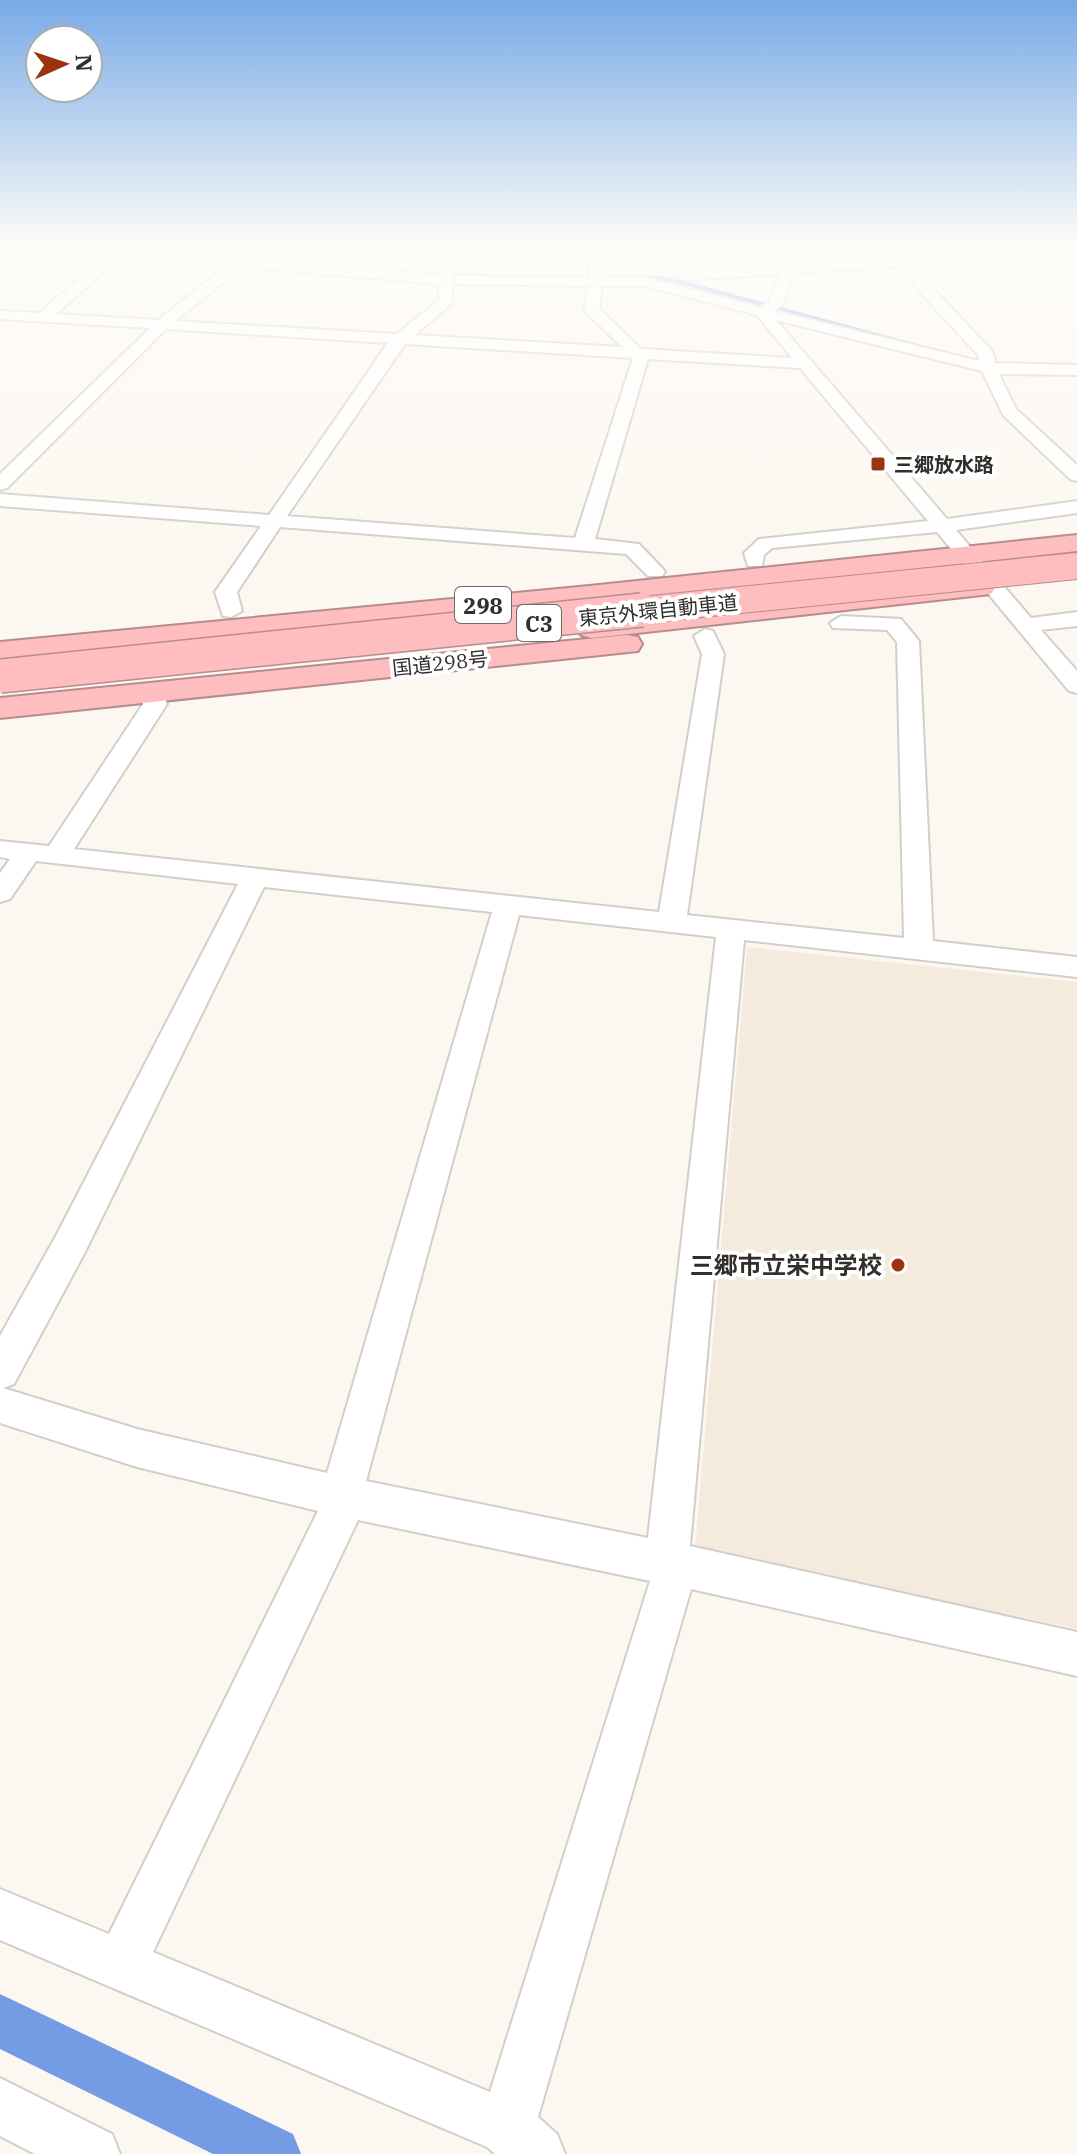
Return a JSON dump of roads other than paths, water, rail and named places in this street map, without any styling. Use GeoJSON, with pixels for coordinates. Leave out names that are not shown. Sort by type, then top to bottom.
{"type":"FeatureCollection","features":[{"type":"Feature","properties":{"kind":"highway","name":"298"},"geometry":{"type":"LineString","coordinates":[[0,651],[965,555],[1073,548]]}},
{"type":"Feature","properties":{"kind":"highway","name":"東京外環自動車道"},"geometry":{"type":"LineString","coordinates":[[0,661],[1073,548]]}},
{"type":"Feature","properties":{"kind":"highway","name":"東京外環自動車道"},"geometry":{"type":"LineString","coordinates":[[0,676],[1073,548]]}},
{"type":"Feature","properties":{"kind":"highway","name":"298"},"geometry":{"type":"LineString","coordinates":[[0,632],[755,562],[795,574]]}},
{"type":"Feature","properties":{"kind":"highway","name":"国道298号"},"geometry":{"type":"LineString","coordinates":[[0,686],[874,601],[1077,577]]}},
{"type":"Feature","properties":{"kind":"highway","name":"国道298号"},"geometry":{"type":"LineString","coordinates":[[0,708],[841,623],[874,601]]}},
{"type":"Feature","properties":{"kind":"street"},"geometry":{"type":"LineString","coordinates":[[0,484],[141,347]]}},
{"type":"Feature","properties":{"kind":"street"},"geometry":{"type":"LineString","coordinates":[[231,611],[226,592],[394,347]]}},
{"type":"Feature","properties":{"kind":"street"},"geometry":{"type":"LineString","coordinates":[[503,347],[802,363]]}},
{"type":"Feature","properties":{"kind":"street"},"geometry":{"type":"LineString","coordinates":[[630,347],[639,355]]}},
{"type":"Feature","properties":{"kind":"street"},"geometry":{"type":"LineString","coordinates":[[794,347],[802,363],[1077,686]]}},
{"type":"Feature","properties":{"kind":"street"},"geometry":{"type":"LineString","coordinates":[[913,347],[989,369],[1077,370]]}},
{"type":"Feature","properties":{"kind":"street"},"geometry":{"type":"LineString","coordinates":[[965,347],[1077,357]]}},
{"type":"Feature","properties":{"kind":"street"},"geometry":{"type":"LineString","coordinates":[[977,347],[989,358],[989,369],[1009,411],[1077,475]]}},
{"type":"Feature","properties":{"kind":"street"},"geometry":{"type":"LineString","coordinates":[[583,545],[639,355]]}},
{"type":"Feature","properties":{"kind":"street"},"geometry":{"type":"LineString","coordinates":[[0,500],[632,548],[655,572]]}},
{"type":"Feature","properties":{"kind":"street"},"geometry":{"type":"LineString","coordinates":[[755,562],[754,553],[766,543],[941,526],[1077,507]]}},
{"type":"Feature","properties":{"kind":"street"},"geometry":{"type":"LineString","coordinates":[[1025,625],[1077,619]]}},
{"type":"Feature","properties":{"kind":"street"},"geometry":{"type":"LineString","coordinates":[[841,623],[893,624],[908,641],[919,949]]}},
{"type":"Feature","properties":{"kind":"street"},"geometry":{"type":"LineString","coordinates":[[672,921],[713,654],[705,636]]}},
{"type":"Feature","properties":{"kind":"street"},"geometry":{"type":"LineString","coordinates":[[0,893],[42,853],[155,704],[154,693]]}},
{"type":"Feature","properties":{"kind":"street"},"geometry":{"type":"LineString","coordinates":[[0,849],[1077,967]]}},
{"type":"Feature","properties":{"kind":"street"},"geometry":{"type":"LineString","coordinates":[[0,1372],[70,1245],[255,877]]}},
{"type":"Feature","properties":{"kind":"street"},"geometry":{"type":"LineString","coordinates":[[120,1966],[344,1496],[508,904]]}},
{"type":"Feature","properties":{"kind":"street"},"geometry":{"type":"LineString","coordinates":[[0,1914],[522,2141],[672,1563],[731,928]]}},
{"type":"Feature","properties":{"kind":"street"},"geometry":{"type":"LineString","coordinates":[[0,1405],[92,1437],[344,1496],[672,1563],[1077,1654]]}},
{"type":"Feature","properties":{"kind":"street"},"geometry":{"type":"LineString","coordinates":[[0,2106],[92,2154]]}},
{"type":"Feature","properties":{"kind":"waterway"},"geometry":{"type":"LineString","coordinates":[[919,347],[943,353]]}},
{"type":"Feature","properties":{"kind":"waterway"},"geometry":{"type":"LineString","coordinates":[[0,2021],[273,2154]]}},
{"type":"Feature","properties":{"kind":"place","name":"三郷放水路"},"geometry":{"type":"Point","coordinates":[878,464]}},
{"type":"Feature","properties":{"kind":"place","name":"三郷市立栄中学校"},"geometry":{"type":"Point","coordinates":[898,1265]}}]}
